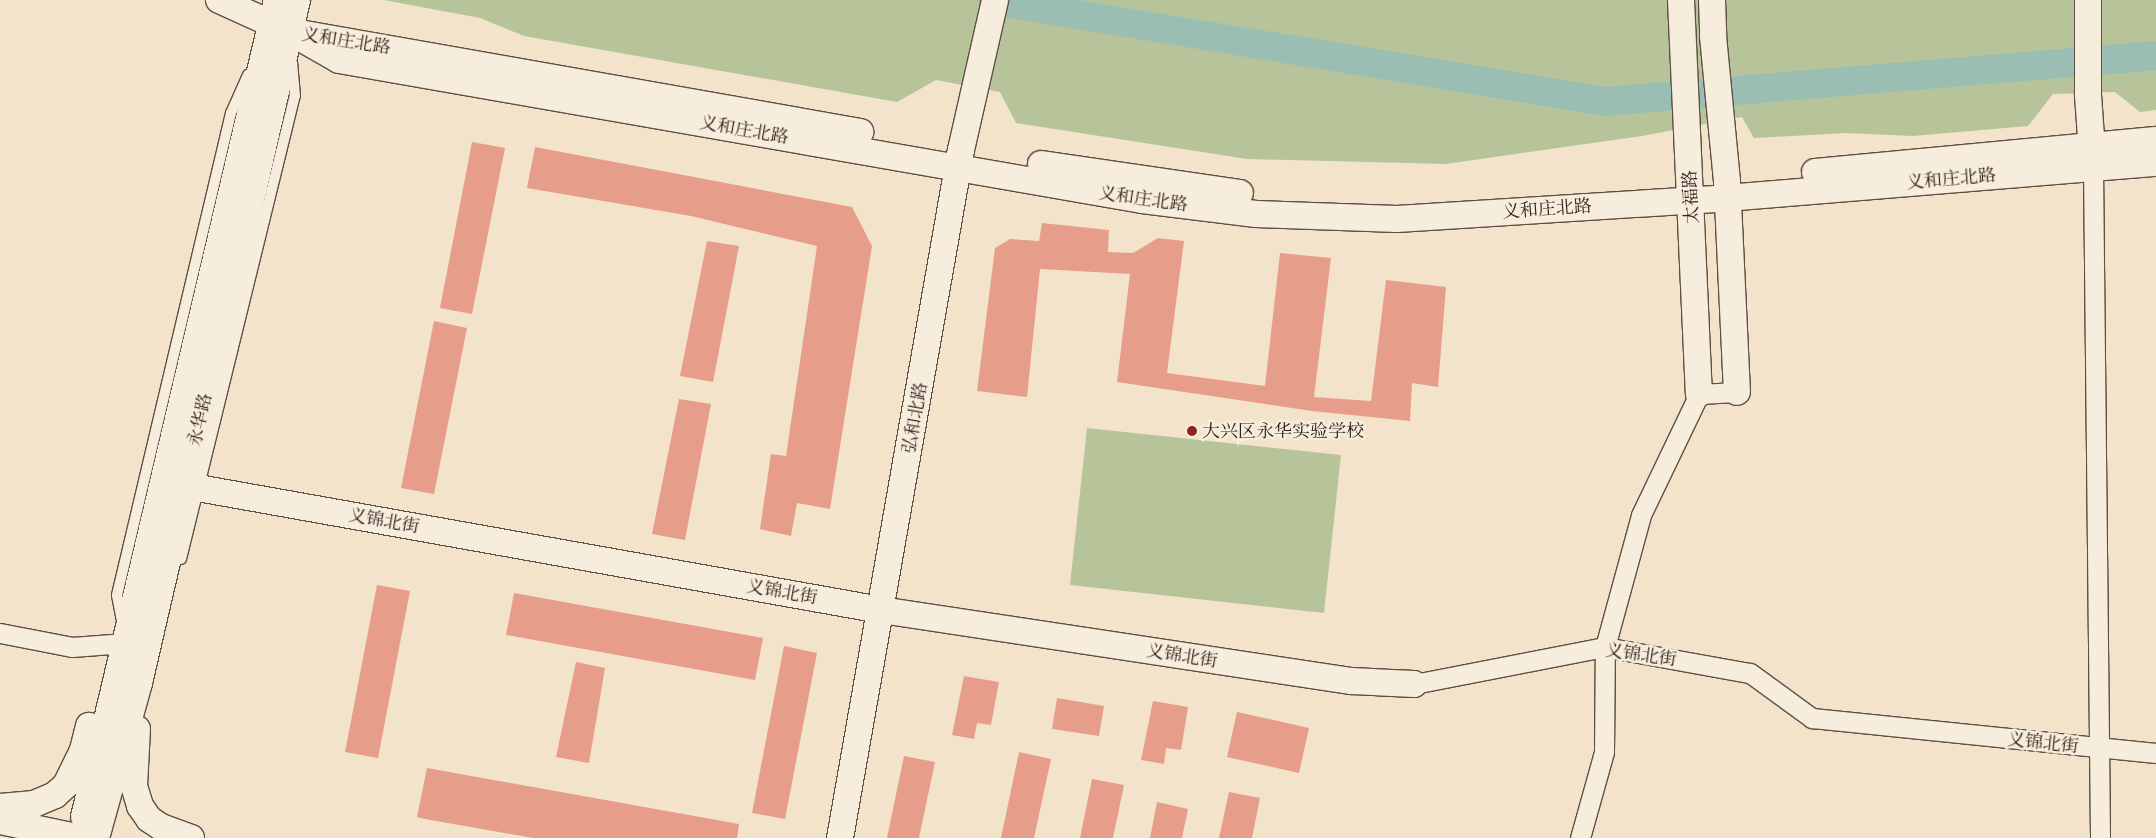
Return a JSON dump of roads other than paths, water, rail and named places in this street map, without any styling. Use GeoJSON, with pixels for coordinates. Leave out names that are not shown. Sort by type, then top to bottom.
{"type":"FeatureCollection","features":[{"type":"Feature","properties":{"kind":"main road","name":"义和庄北路"},"geometry":{"type":"LineString","coordinates":[[219,0],[279,19],[339,60],[960,159],[1142,200],[1256,214],[1397,219],[2092,157],[2156,140]]}},
{"type":"Feature","properties":{"kind":"main road","name":"永华路"},"geometry":{"type":"LineString","coordinates":[[80,838],[125,642],[279,19],[297,0]]}},
{"type":"Feature","properties":{"kind":"main road","name":"弘和北路"},"geometry":{"type":"LineString","coordinates":[[840,838],[960,159],[995,0]]}},
{"type":"Feature","properties":{"kind":"main road","name":"太福路"},"geometry":{"type":"LineString","coordinates":[[1681,0],[1681,38],[1691,192],[1699,394]]}},
{"type":"Feature","properties":{"kind":"main road","name":"太福路"},"geometry":{"type":"LineString","coordinates":[[1712,0],[1719,116],[1727,189],[1737,392]]}},
{"type":"Feature","properties":{"kind":"main road"},"geometry":{"type":"LineString","coordinates":[[2088,9],[2088,95],[2092,157]]}},
{"type":"Feature","properties":{"kind":"main road","name":"永华路"},"geometry":{"type":"LineString","coordinates":[[96,838],[139,683],[279,19]]}},
{"type":"Feature","properties":{"kind":"main road","name":"义和庄北路"},"geometry":{"type":"LineString","coordinates":[[2092,157],[2156,163]]}},
{"type":"Feature","properties":{"kind":"main road","name":"义锦北街"},"geometry":{"type":"LineString","coordinates":[[198,488],[881,610],[1352,681],[1414,684]]}},
{"type":"Feature","properties":{"kind":"main road"},"geometry":{"type":"LineString","coordinates":[[0,807],[34,804],[55,795],[66,785],[83,750],[93,711],[125,642]]}},
{"type":"Feature","properties":{"kind":"main road"},"geometry":{"type":"LineString","coordinates":[[139,683],[134,786],[140,806],[149,819],[161,827],[191,838]]}},
{"type":"Feature","properties":{"kind":"main road"},"geometry":{"type":"LineString","coordinates":[[0,821],[80,838]]}},
{"type":"Feature","properties":{"kind":"street"},"geometry":{"type":"LineString","coordinates":[[2092,157],[2100,838]]}},
{"type":"Feature","properties":{"kind":"street"},"geometry":{"type":"LineString","coordinates":[[1580,838],[1604,752],[1605,647],[1641,515],[1699,394],[1737,392]]}},
{"type":"Feature","properties":{"kind":"street"},"geometry":{"type":"LineString","coordinates":[[0,633],[72,647],[125,642]]}},
{"type":"Feature","properties":{"kind":"street","name":"义锦北街"},"geometry":{"type":"LineString","coordinates":[[1414,684],[1605,647],[1750,672],[1812,718],[2156,753]]}},
{"type":"Feature","properties":{"kind":"lane"},"geometry":{"type":"LineString","coordinates":[[178,570],[295,96],[279,19]]}},
{"type":"Feature","properties":{"kind":"lane"},"geometry":{"type":"LineString","coordinates":[[139,683],[165,625]]}},
{"type":"Feature","properties":{"kind":"waterway"},"geometry":{"type":"LineString","coordinates":[[992,0],[1604,101],[2156,55]]}},
{"type":"Feature","properties":{"kind":"place","name":"大兴区永华实验学校"},"geometry":{"type":"Point","coordinates":[1192,431]}}]}
